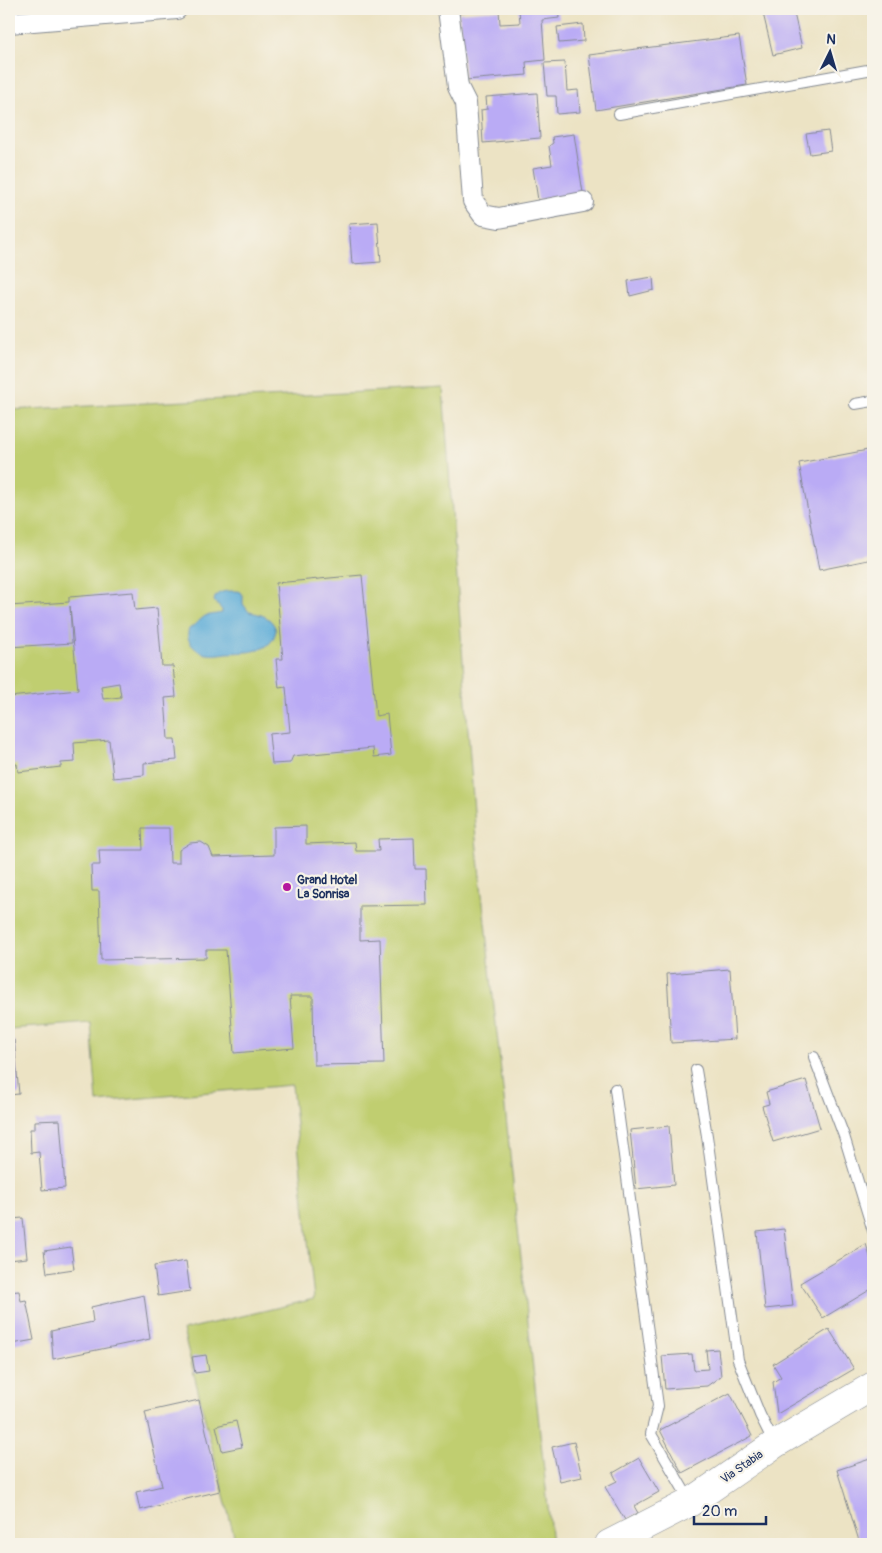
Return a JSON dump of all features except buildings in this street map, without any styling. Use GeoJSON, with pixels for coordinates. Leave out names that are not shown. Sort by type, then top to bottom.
{"type":"FeatureCollection","features":[{"type":"Feature","properties":{"kind":"main road","name":"Via Stabia"},"geometry":{"type":"LineString","coordinates":[[609,1544],[691,1502],[775,1444],[873,1386]]}},
{"type":"Feature","properties":{"kind":"street"},"geometry":{"type":"LineString","coordinates":[[9,23],[177,9]]}},
{"type":"Feature","properties":{"kind":"street"},"geometry":{"type":"LineString","coordinates":[[448,9],[458,86],[466,103],[473,201],[483,215],[499,218],[583,202]]}},
{"type":"Feature","properties":{"kind":"lane"},"geometry":{"type":"LineString","coordinates":[[619,114],[873,69]]}},
{"type":"Feature","properties":{"kind":"lane"},"geometry":{"type":"LineString","coordinates":[[855,404],[873,401]]}},
{"type":"Feature","properties":{"kind":"lane"},"geometry":{"type":"LineString","coordinates":[[814,1058],[844,1136],[873,1231]]}},
{"type":"Feature","properties":{"kind":"lane"},"geometry":{"type":"LineString","coordinates":[[696,1070],[738,1360],[760,1415],[775,1444]]}},
{"type":"Feature","properties":{"kind":"lane"},"geometry":{"type":"LineString","coordinates":[[615,1089],[658,1406],[651,1434],[691,1502]]}},
{"type":"Feature","properties":{"kind":"green space"},"geometry":{"type":"Polygon","coordinates":[[[443,388],[476,839],[552,1544],[236,1544],[183,1330],[314,1299],[292,1085],[97,1102],[91,1023],[9,1029],[9,410],[443,388]]]}},
{"type":"Feature","properties":{"kind":"water"},"geometry":{"type":"Polygon","coordinates":[[[241,592],[243,604],[249,612],[262,615],[272,622],[276,630],[274,638],[264,648],[250,652],[207,654],[199,651],[188,638],[189,629],[205,616],[222,613],[222,610],[214,601],[219,593],[241,592]]]}},
{"type":"Feature","properties":{"kind":"place","name":"Grand Hotel La Sonrisa"},"geometry":{"type":"Point","coordinates":[287,887]}}]}
